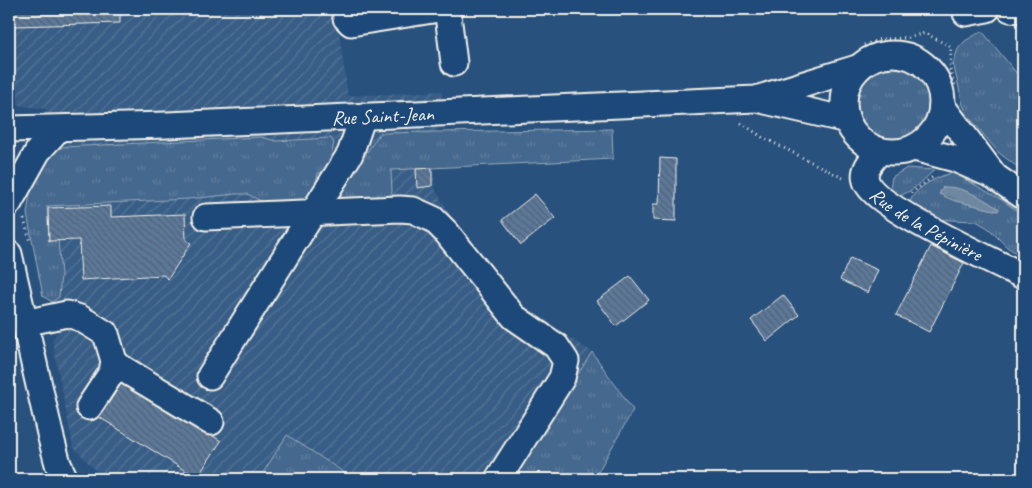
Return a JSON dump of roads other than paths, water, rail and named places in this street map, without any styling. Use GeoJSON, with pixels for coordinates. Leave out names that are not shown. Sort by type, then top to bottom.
{"type":"FeatureCollection","features":[{"type":"Feature","properties":{"kind":"street"},"geometry":{"type":"LineString","coordinates":[[345,9],[346,18],[351,23],[439,9]]}},
{"type":"Feature","properties":{"kind":"street"},"geometry":{"type":"LineString","coordinates":[[446,9],[454,63]]}},
{"type":"Feature","properties":{"kind":"street"},"geometry":{"type":"LineString","coordinates":[[969,9],[966,13],[987,9]]}},
{"type":"Feature","properties":{"kind":"street"},"geometry":{"type":"LineString","coordinates":[[942,106],[934,131],[914,148],[897,153],[880,151],[866,144],[854,134],[847,120],[844,101],[848,83],[860,68],[870,60],[883,55],[896,54],[910,57],[922,63],[938,82],[942,106],[994,176]]}},
{"type":"Feature","properties":{"kind":"street","name":"Rue Saint-Jean"},"geometry":{"type":"LineString","coordinates":[[9,129],[58,129],[756,99],[860,68]]}},
{"type":"Feature","properties":{"kind":"street","name":"Rue Saint-Jean"},"geometry":{"type":"LineString","coordinates":[[756,99],[847,120]]}},
{"type":"Feature","properties":{"kind":"street"},"geometry":{"type":"LineString","coordinates":[[210,376],[350,154],[363,116]]}},
{"type":"Feature","properties":{"kind":"street"},"geometry":{"type":"LineString","coordinates":[[16,209],[38,151],[58,129]]}},
{"type":"Feature","properties":{"kind":"street"},"geometry":{"type":"LineString","coordinates":[[914,148],[955,159],[994,176],[1023,196]]}},
{"type":"Feature","properties":{"kind":"street","name":"Rue de la Pépinière"},"geometry":{"type":"LineString","coordinates":[[880,151],[865,170],[866,181],[885,201],[916,222],[1023,276]]}},
{"type":"Feature","properties":{"kind":"street"},"geometry":{"type":"LineString","coordinates":[[206,217],[400,209],[413,210],[434,219],[514,317],[556,346],[566,361],[562,378],[498,479]]}},
{"type":"Feature","properties":{"kind":"street"},"geometry":{"type":"LineString","coordinates":[[19,249],[13,299],[24,323],[50,438],[65,479]]}},
{"type":"Feature","properties":{"kind":"street"},"geometry":{"type":"LineString","coordinates":[[24,323],[67,314],[80,318],[106,334],[114,361],[112,372],[89,407]]}},
{"type":"Feature","properties":{"kind":"street"},"geometry":{"type":"LineString","coordinates":[[114,361],[210,422]]}},
{"type":"Feature","properties":{"kind":"water"},"geometry":{"type":"Polygon","coordinates":[[[943,187],[958,188],[979,197],[999,209],[998,211],[955,201],[939,194],[943,187]]]}}]}
